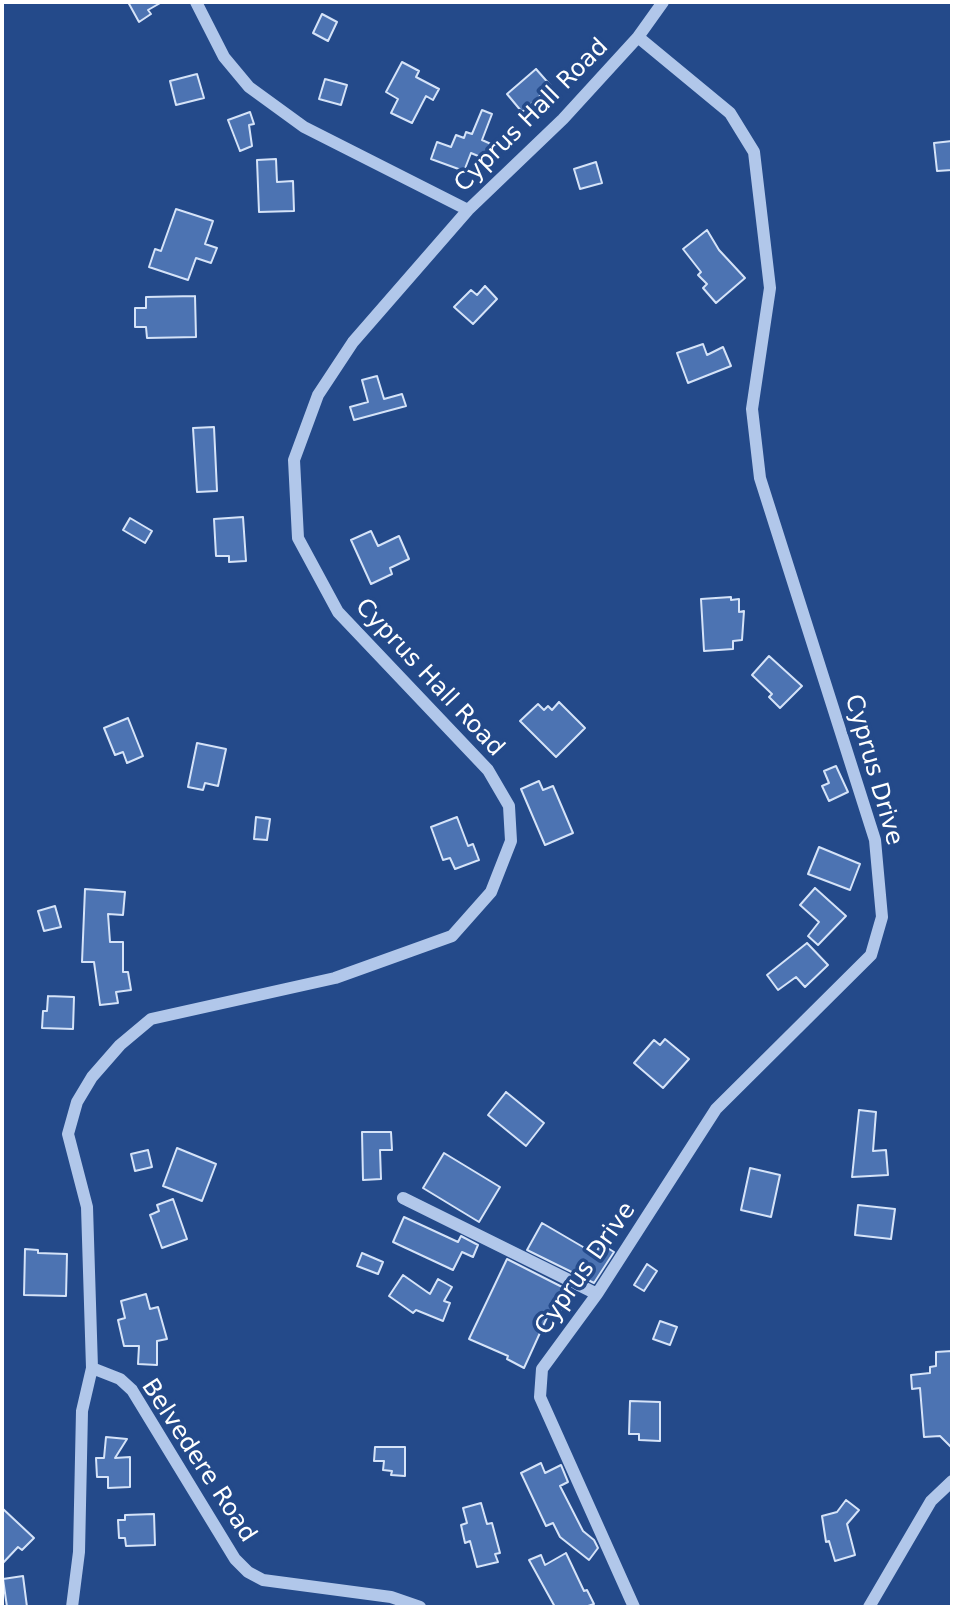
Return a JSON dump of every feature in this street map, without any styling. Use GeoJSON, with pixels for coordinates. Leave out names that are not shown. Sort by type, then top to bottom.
{"type":"FeatureCollection","features":[{"type":"Feature","properties":{"kind":"street"},"geometry":{"type":"LineString","coordinates":[[196,2],[224,57],[249,87],[304,127],[468,210]]}},
{"type":"Feature","properties":{"kind":"street","name":"Cyprus Hall Road"},"geometry":{"type":"LineString","coordinates":[[92,1368],[87,1207],[68,1134],[77,1102],[92,1077],[120,1045],[151,1020],[335,978],[452,936],[491,892],[511,841],[509,806],[488,770],[338,612],[298,538],[294,460],[318,395],[353,342],[468,210],[563,120],[638,37],[663,2]]}},
{"type":"Feature","properties":{"kind":"street","name":"Cyprus Drive"},"geometry":{"type":"LineString","coordinates":[[635,1607],[540,1397],[542,1369],[597,1294],[716,1109],[871,955],[882,917],[875,840],[760,478],[752,409],[770,288],[754,152],[730,113],[638,37]]}},
{"type":"Feature","properties":{"kind":"street"},"geometry":{"type":"LineString","coordinates":[[403,1198],[597,1294]]}},
{"type":"Feature","properties":{"kind":"street"},"geometry":{"type":"LineString","coordinates":[[72,1607],[79,1552],[82,1411],[92,1368]]}},
{"type":"Feature","properties":{"kind":"street","name":"Belvedere Road"},"geometry":{"type":"LineString","coordinates":[[92,1368],[120,1379],[132,1390],[228,1548],[248,1572],[263,1580],[391,1597],[420,1607]]}},
{"type":"Feature","properties":{"kind":"street"},"geometry":{"type":"LineString","coordinates":[[869,1607],[931,1501],[952,1481]]}},
{"type":"Feature","properties":{"kind":"building"},"geometry":{"type":"Polygon","coordinates":[[[128,2],[162,2],[148,10],[151,14],[139,22],[128,2]]]}},
{"type":"Feature","properties":{"kind":"building"},"geometry":{"type":"Polygon","coordinates":[[[322,14],[337,22],[328,41],[313,33],[322,14]]]}},
{"type":"Feature","properties":{"kind":"building"},"geometry":{"type":"Polygon","coordinates":[[[402,62],[419,71],[416,77],[439,89],[433,100],[426,96],[412,123],[391,113],[398,99],[386,92],[402,62]]]}},
{"type":"Feature","properties":{"kind":"building"},"geometry":{"type":"Polygon","coordinates":[[[536,69],[551,86],[522,112],[507,94],[536,69]]]}},
{"type":"Feature","properties":{"kind":"building"},"geometry":{"type":"Polygon","coordinates":[[[197,74],[204,98],[176,105],[170,81],[197,74]]]}},
{"type":"Feature","properties":{"kind":"building"},"geometry":{"type":"Polygon","coordinates":[[[325,79],[347,85],[341,105],[319,99],[325,79]]]}},
{"type":"Feature","properties":{"kind":"building"},"geometry":{"type":"Polygon","coordinates":[[[482,110],[492,114],[482,140],[491,144],[485,159],[471,153],[464,171],[431,159],[437,142],[451,147],[456,135],[464,138],[466,132],[472,134],[482,110]]]}},
{"type":"Feature","properties":{"kind":"building"},"geometry":{"type":"Polygon","coordinates":[[[250,112],[254,124],[249,125],[252,146],[240,151],[228,120],[250,112]]]}},
{"type":"Feature","properties":{"kind":"building"},"geometry":{"type":"Polygon","coordinates":[[[952,141],[952,170],[937,171],[934,143],[952,141]]]}},
{"type":"Feature","properties":{"kind":"building"},"geometry":{"type":"Polygon","coordinates":[[[276,159],[277,182],[293,181],[294,211],[259,212],[257,160],[276,159]]]}},
{"type":"Feature","properties":{"kind":"building"},"geometry":{"type":"Polygon","coordinates":[[[596,162],[602,183],[580,189],[574,169],[596,162]]]}},
{"type":"Feature","properties":{"kind":"building"},"geometry":{"type":"Polygon","coordinates":[[[176,209],[213,221],[205,244],[217,248],[211,263],[196,258],[188,280],[149,267],[155,249],[161,251],[176,209]]]}},
{"type":"Feature","properties":{"kind":"building"},"geometry":{"type":"Polygon","coordinates":[[[707,230],[719,250],[745,278],[716,303],[703,288],[707,284],[698,275],[701,272],[683,249],[707,230]]]}},
{"type":"Feature","properties":{"kind":"building"},"geometry":{"type":"Polygon","coordinates":[[[485,286],[497,299],[473,324],[454,307],[471,290],[477,295],[485,286]]]}},
{"type":"Feature","properties":{"kind":"building"},"geometry":{"type":"Polygon","coordinates":[[[195,296],[196,337],[147,338],[146,327],[135,327],[135,308],[146,308],[146,297],[195,296]]]}},
{"type":"Feature","properties":{"kind":"building"},"geometry":{"type":"Polygon","coordinates":[[[703,344],[707,355],[723,347],[731,366],[688,383],[677,353],[703,344]]]}},
{"type":"Feature","properties":{"kind":"building"},"geometry":{"type":"Polygon","coordinates":[[[377,376],[384,399],[402,394],[406,406],[354,420],[350,407],[368,402],[362,380],[377,376]]]}},
{"type":"Feature","properties":{"kind":"building"},"geometry":{"type":"Polygon","coordinates":[[[214,427],[217,491],[197,492],[193,428],[214,427]]]}},
{"type":"Feature","properties":{"kind":"building"},"geometry":{"type":"Polygon","coordinates":[[[243,517],[246,561],[229,562],[229,556],[216,556],[214,519],[243,517]]]}},
{"type":"Feature","properties":{"kind":"building"},"geometry":{"type":"Polygon","coordinates":[[[130,518],[152,531],[145,543],[123,530],[130,518]]]}},
{"type":"Feature","properties":{"kind":"building"},"geometry":{"type":"Polygon","coordinates":[[[371,531],[378,546],[399,536],[409,559],[390,568],[392,574],[371,584],[351,540],[371,531]]]}},
{"type":"Feature","properties":{"kind":"building"},"geometry":{"type":"Polygon","coordinates":[[[731,597],[731,600],[739,599],[739,612],[744,611],[742,640],[733,641],[733,649],[704,651],[701,599],[731,597]]]}},
{"type":"Feature","properties":{"kind":"building"},"geometry":{"type":"Polygon","coordinates":[[[769,656],[802,686],[780,708],[769,697],[772,694],[752,675],[769,656]]]}},
{"type":"Feature","properties":{"kind":"building"},"geometry":{"type":"Polygon","coordinates":[[[559,702],[585,728],[556,757],[520,721],[538,704],[544,710],[548,706],[552,710],[559,702]]]}},
{"type":"Feature","properties":{"kind":"building"},"geometry":{"type":"Polygon","coordinates":[[[128,718],[143,756],[127,763],[123,752],[115,755],[104,728],[128,718]]]}},
{"type":"Feature","properties":{"kind":"building"},"geometry":{"type":"Polygon","coordinates":[[[197,743],[226,749],[218,786],[205,783],[203,790],[188,787],[197,743]]]}},
{"type":"Feature","properties":{"kind":"building"},"geometry":{"type":"Polygon","coordinates":[[[836,766],[848,792],[829,801],[822,786],[829,783],[824,771],[836,766]]]}},
{"type":"Feature","properties":{"kind":"building"},"geometry":{"type":"Polygon","coordinates":[[[539,781],[543,790],[553,786],[573,833],[545,845],[521,789],[539,781]]]}},
{"type":"Feature","properties":{"kind":"building"},"geometry":{"type":"Polygon","coordinates":[[[256,817],[270,819],[267,840],[254,839],[256,817]]]}},
{"type":"Feature","properties":{"kind":"building"},"geometry":{"type":"Polygon","coordinates":[[[457,817],[468,846],[473,844],[479,860],[455,869],[450,858],[443,860],[431,827],[457,817]]]}},
{"type":"Feature","properties":{"kind":"building"},"geometry":{"type":"Polygon","coordinates":[[[819,847],[860,864],[850,890],[808,874],[819,847]]]}},
{"type":"Feature","properties":{"kind":"building"},"geometry":{"type":"Polygon","coordinates":[[[815,888],[846,916],[818,945],[808,936],[819,922],[800,905],[815,888]]]}},
{"type":"Feature","properties":{"kind":"building"},"geometry":{"type":"Polygon","coordinates":[[[85,889],[125,892],[123,915],[108,914],[110,942],[123,942],[123,972],[128,972],[131,990],[116,992],[118,1003],[100,1005],[94,962],[82,962],[85,889]]]}},
{"type":"Feature","properties":{"kind":"building"},"geometry":{"type":"Polygon","coordinates":[[[55,906],[61,927],[44,931],[38,911],[55,906]]]}},
{"type":"Feature","properties":{"kind":"building"},"geometry":{"type":"Polygon","coordinates":[[[807,943],[828,965],[805,987],[796,977],[778,990],[767,975],[807,943]]]}},
{"type":"Feature","properties":{"kind":"building"},"geometry":{"type":"Polygon","coordinates":[[[48,996],[74,997],[73,1029],[42,1028],[43,1011],[47,1011],[48,996]]]}},
{"type":"Feature","properties":{"kind":"building"},"geometry":{"type":"Polygon","coordinates":[[[665,1039],[689,1059],[663,1088],[634,1063],[654,1040],[660,1045],[665,1039]]]}},
{"type":"Feature","properties":{"kind":"building"},"geometry":{"type":"Polygon","coordinates":[[[506,1092],[544,1123],[526,1146],[488,1115],[506,1092]]]}},
{"type":"Feature","properties":{"kind":"building"},"geometry":{"type":"Polygon","coordinates":[[[859,1110],[876,1112],[873,1151],[886,1150],[888,1175],[852,1177],[859,1110]]]}},
{"type":"Feature","properties":{"kind":"building"},"geometry":{"type":"Polygon","coordinates":[[[362,1132],[391,1132],[392,1150],[380,1150],[381,1179],[363,1180],[362,1132]]]}},
{"type":"Feature","properties":{"kind":"building"},"geometry":{"type":"Polygon","coordinates":[[[177,1148],[216,1164],[202,1201],[163,1186],[177,1148]]]}},
{"type":"Feature","properties":{"kind":"building"},"geometry":{"type":"Polygon","coordinates":[[[148,1150],[152,1167],[135,1171],[131,1154],[148,1150]]]}},
{"type":"Feature","properties":{"kind":"building"},"geometry":{"type":"Polygon","coordinates":[[[444,1153],[500,1187],[479,1222],[423,1188],[444,1153]]]}},
{"type":"Feature","properties":{"kind":"building"},"geometry":{"type":"Polygon","coordinates":[[[750,1168],[780,1175],[771,1217],[741,1210],[750,1168]]]}},
{"type":"Feature","properties":{"kind":"building"},"geometry":{"type":"Polygon","coordinates":[[[173,1199],[187,1239],[162,1248],[150,1215],[159,1211],[157,1205],[173,1199]]]}},
{"type":"Feature","properties":{"kind":"building"},"geometry":{"type":"Polygon","coordinates":[[[858,1205],[895,1209],[891,1239],[855,1235],[858,1205]]]}},
{"type":"Feature","properties":{"kind":"building"},"geometry":{"type":"Polygon","coordinates":[[[404,1217],[458,1242],[461,1236],[478,1245],[473,1257],[462,1252],[453,1270],[393,1242],[404,1217]]]}},
{"type":"Feature","properties":{"kind":"building"},"geometry":{"type":"Polygon","coordinates":[[[542,1223],[595,1254],[601,1244],[614,1252],[594,1283],[527,1250],[542,1223]]]}},
{"type":"Feature","properties":{"kind":"building"},"geometry":{"type":"Polygon","coordinates":[[[25,1249],[38,1250],[38,1253],[67,1254],[66,1296],[24,1295],[25,1249]]]}},
{"type":"Feature","properties":{"kind":"building"},"geometry":{"type":"Polygon","coordinates":[[[362,1253],[383,1262],[378,1274],[357,1266],[362,1253]]]}},
{"type":"Feature","properties":{"kind":"building"},"geometry":{"type":"Polygon","coordinates":[[[507,1259],[570,1291],[558,1317],[549,1313],[524,1368],[507,1359],[508,1356],[469,1339],[507,1259]]]}},
{"type":"Feature","properties":{"kind":"building"},"geometry":{"type":"Polygon","coordinates":[[[647,1264],[657,1271],[644,1291],[634,1285],[647,1264]]]}},
{"type":"Feature","properties":{"kind":"building"},"geometry":{"type":"Polygon","coordinates":[[[403,1275],[430,1294],[438,1279],[452,1287],[444,1301],[450,1303],[443,1321],[416,1310],[413,1313],[389,1296],[403,1275]]]}},
{"type":"Feature","properties":{"kind":"building"},"geometry":{"type":"Polygon","coordinates":[[[146,1294],[150,1309],[158,1307],[167,1339],[157,1341],[157,1365],[138,1364],[139,1346],[124,1346],[118,1320],[125,1318],[121,1301],[146,1294]]]}},
{"type":"Feature","properties":{"kind":"building"},"geometry":{"type":"Polygon","coordinates":[[[660,1321],[677,1327],[670,1345],[653,1339],[660,1321]]]}},
{"type":"Feature","properties":{"kind":"building"},"geometry":{"type":"Polygon","coordinates":[[[952,1351],[952,1448],[940,1436],[924,1437],[920,1388],[912,1389],[911,1375],[930,1373],[930,1367],[936,1366],[936,1352],[952,1351]]]}},
{"type":"Feature","properties":{"kind":"building"},"geometry":{"type":"Polygon","coordinates":[[[630,1401],[660,1402],[660,1441],[639,1440],[639,1434],[629,1434],[630,1401]]]}},
{"type":"Feature","properties":{"kind":"building"},"geometry":{"type":"Polygon","coordinates":[[[106,1437],[127,1439],[115,1458],[130,1457],[130,1487],[108,1488],[108,1477],[97,1477],[96,1458],[104,1458],[106,1437]]]}},
{"type":"Feature","properties":{"kind":"building"},"geometry":{"type":"Polygon","coordinates":[[[375,1447],[405,1447],[405,1476],[391,1475],[392,1471],[383,1470],[384,1461],[374,1461],[375,1447]]]}},
{"type":"Feature","properties":{"kind":"building"},"geometry":{"type":"Polygon","coordinates":[[[541,1463],[545,1473],[561,1465],[568,1482],[560,1486],[583,1531],[594,1540],[598,1548],[589,1560],[560,1537],[553,1523],[546,1526],[521,1473],[541,1463]]]}},
{"type":"Feature","properties":{"kind":"building"},"geometry":{"type":"Polygon","coordinates":[[[846,1500],[859,1510],[847,1524],[855,1555],[835,1561],[829,1541],[826,1542],[822,1516],[837,1512],[846,1500]]]}},
{"type":"Feature","properties":{"kind":"building"},"geometry":{"type":"Polygon","coordinates":[[[481,1503],[487,1524],[492,1523],[500,1553],[495,1554],[498,1562],[477,1567],[470,1541],[465,1543],[461,1525],[467,1523],[463,1508],[481,1503]]]}},
{"type":"Feature","properties":{"kind":"building"},"geometry":{"type":"Polygon","coordinates":[[[2,1508],[34,1538],[22,1550],[18,1547],[2,1564],[2,1508]]]}},
{"type":"Feature","properties":{"kind":"building"},"geometry":{"type":"Polygon","coordinates":[[[154,1514],[155,1545],[126,1546],[125,1538],[119,1538],[118,1520],[125,1520],[125,1515],[154,1514]]]}},
{"type":"Feature","properties":{"kind":"building"},"geometry":{"type":"Polygon","coordinates":[[[566,1553],[584,1591],[587,1590],[594,1604],[585,1607],[555,1607],[529,1560],[541,1555],[545,1565],[566,1553]]]}},
{"type":"Feature","properties":{"kind":"building"},"geometry":{"type":"Polygon","coordinates":[[[23,1576],[27,1607],[7,1607],[3,1579],[23,1576]]]}}]}
